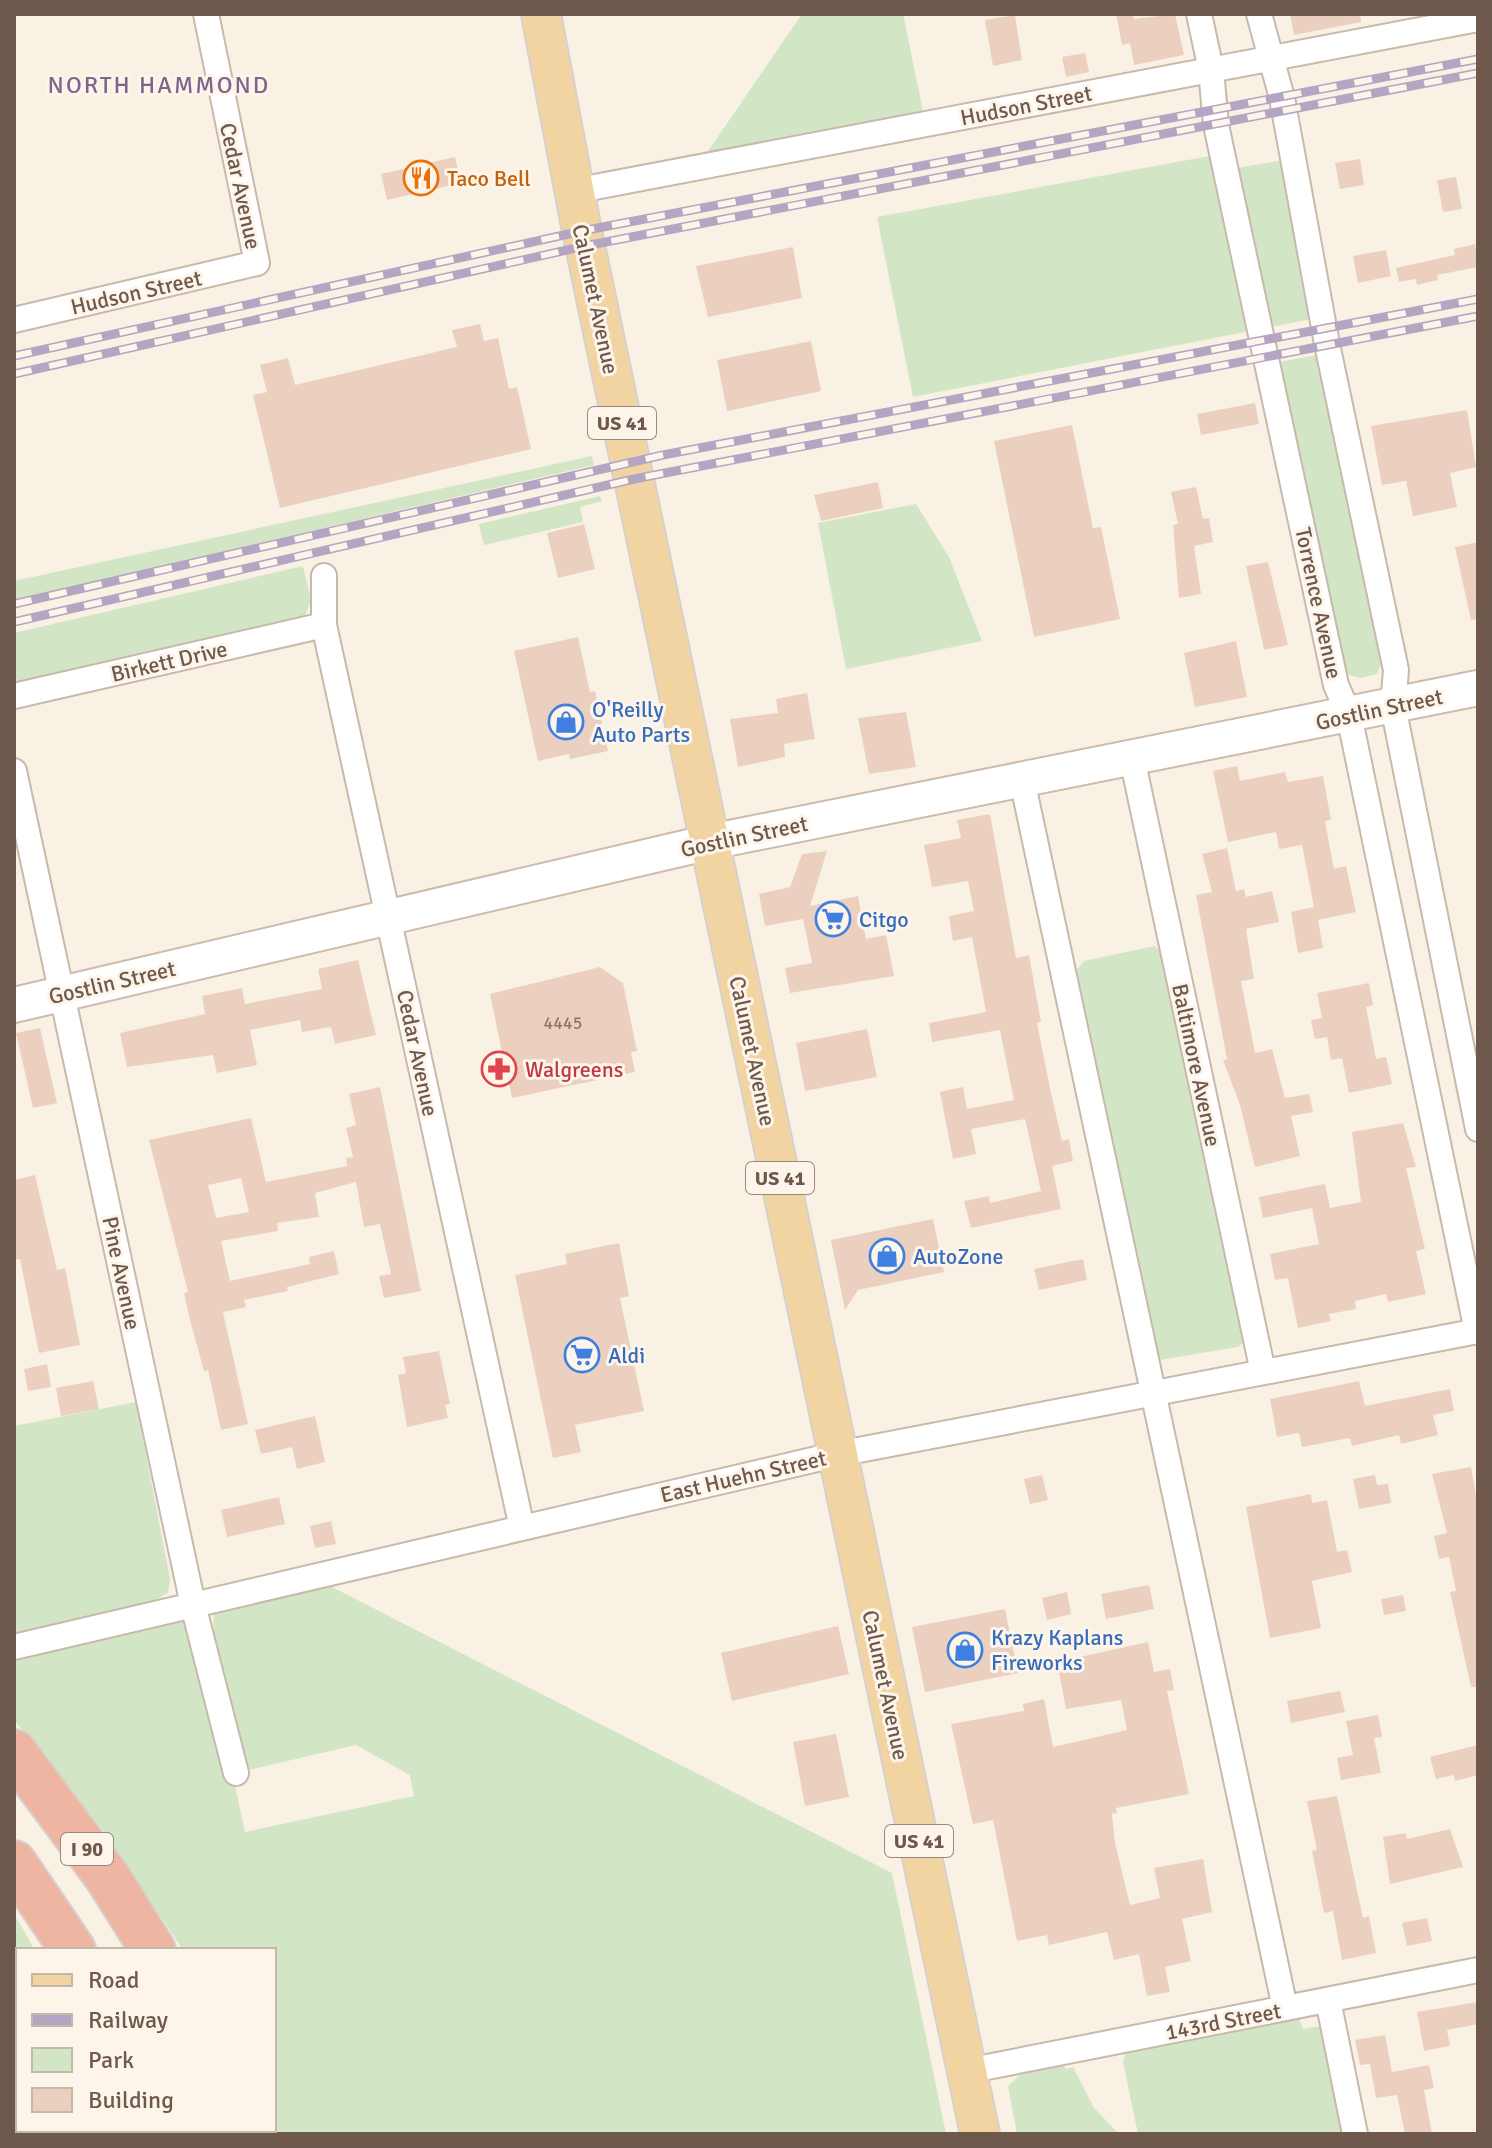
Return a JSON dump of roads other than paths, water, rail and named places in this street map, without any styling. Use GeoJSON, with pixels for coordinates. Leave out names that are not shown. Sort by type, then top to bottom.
{"type":"FeatureCollection","features":[{"type":"Feature","properties":{"kind":"highway","name":"I 90"},"geometry":{"type":"LineString","coordinates":[[14,1752],[108,1878],[152,1948]]}},
{"type":"Feature","properties":{"kind":"highway"},"geometry":{"type":"LineString","coordinates":[[14,1863],[72,1948]]}},
{"type":"Feature","properties":{"kind":"main road","name":"Calumet Avenue"},"geometry":{"type":"LineString","coordinates":[[541,14],[574,191],[980,2134]]}},
{"type":"Feature","properties":{"kind":"main road","name":"Gostlin Street"},"geometry":{"type":"LineString","coordinates":[[14,1005],[710,842],[1478,688]]}},
{"type":"Feature","properties":{"kind":"street","name":"Cedar Avenue"},"geometry":{"type":"LineString","coordinates":[[206,14],[257,263]]}},
{"type":"Feature","properties":{"kind":"street","name":"Torrence Avenue"},"geometry":{"type":"LineString","coordinates":[[1199,14],[1211,70],[1216,125],[1336,685],[1349,715],[1478,1331]]}},
{"type":"Feature","properties":{"kind":"street"},"geometry":{"type":"LineString","coordinates":[[1259,14],[1282,98],[1327,344],[1396,670],[1393,706],[1478,1129]]}},
{"type":"Feature","properties":{"kind":"street","name":"Hudson Street"},"geometry":{"type":"LineString","coordinates":[[574,191],[1478,19]]}},
{"type":"Feature","properties":{"kind":"street","name":"Hudson Street"},"geometry":{"type":"LineString","coordinates":[[14,320],[257,263]]}},
{"type":"Feature","properties":{"kind":"street","name":"Cedar Avenue"},"geometry":{"type":"LineString","coordinates":[[324,576],[324,625],[522,1528]]}},
{"type":"Feature","properties":{"kind":"street","name":"Birkett Drive"},"geometry":{"type":"LineString","coordinates":[[14,696],[324,625]]}},
{"type":"Feature","properties":{"kind":"street","name":"Baltimore Avenue"},"geometry":{"type":"LineString","coordinates":[[1132,758],[1263,1372]]}},
{"type":"Feature","properties":{"kind":"street","name":"Pine Avenue"},"geometry":{"type":"LineString","coordinates":[[14,771],[193,1605],[236,1773]]}},
{"type":"Feature","properties":{"kind":"street"},"geometry":{"type":"LineString","coordinates":[[1022,780],[1285,2008]]}},
{"type":"Feature","properties":{"kind":"street","name":"East Huehn Street"},"geometry":{"type":"LineString","coordinates":[[14,1647],[838,1454],[1478,1331]]}},
{"type":"Feature","properties":{"kind":"street","name":"143rd Street"},"geometry":{"type":"LineString","coordinates":[[967,2071],[1478,1970]]}},
{"type":"Feature","properties":{"kind":"street"},"geometry":{"type":"LineString","coordinates":[[1328,2000],[1355,2134]]}},
{"type":"Feature","properties":{"kind":"railway"},"geometry":{"type":"LineString","coordinates":[[14,356],[582,231],[1478,59]]}},
{"type":"Feature","properties":{"kind":"railway"},"geometry":{"type":"LineString","coordinates":[[14,374],[585,246],[1478,73]]}},
{"type":"Feature","properties":{"kind":"railway"},"geometry":{"type":"LineString","coordinates":[[14,604],[663,455],[1478,299]]}},
{"type":"Feature","properties":{"kind":"railway"},"geometry":{"type":"LineString","coordinates":[[14,622],[634,479],[1478,316]]}},
{"type":"Feature","properties":{"kind":"place","name":"Taco Bell"},"geometry":{"type":"Point","coordinates":[421,178]}},
{"type":"Feature","properties":{"kind":"place","name":"O'Reilly Auto Parts"},"geometry":{"type":"Point","coordinates":[566,722]}},
{"type":"Feature","properties":{"kind":"place","name":"Citgo"},"geometry":{"type":"Point","coordinates":[833,919]}},
{"type":"Feature","properties":{"kind":"place","name":"Walgreens"},"geometry":{"type":"Point","coordinates":[499,1069]}},
{"type":"Feature","properties":{"kind":"place","name":"AutoZone"},"geometry":{"type":"Point","coordinates":[887,1256]}},
{"type":"Feature","properties":{"kind":"place","name":"Aldi"},"geometry":{"type":"Point","coordinates":[582,1355]}},
{"type":"Feature","properties":{"kind":"place","name":"Krazy Kaplans Fireworks"},"geometry":{"type":"Point","coordinates":[965,1650]}},
{"type":"Feature","properties":{"kind":"district","name":"NORTH HAMMOND"},"geometry":{"type":"Point","coordinates":[159,85]}}]}
